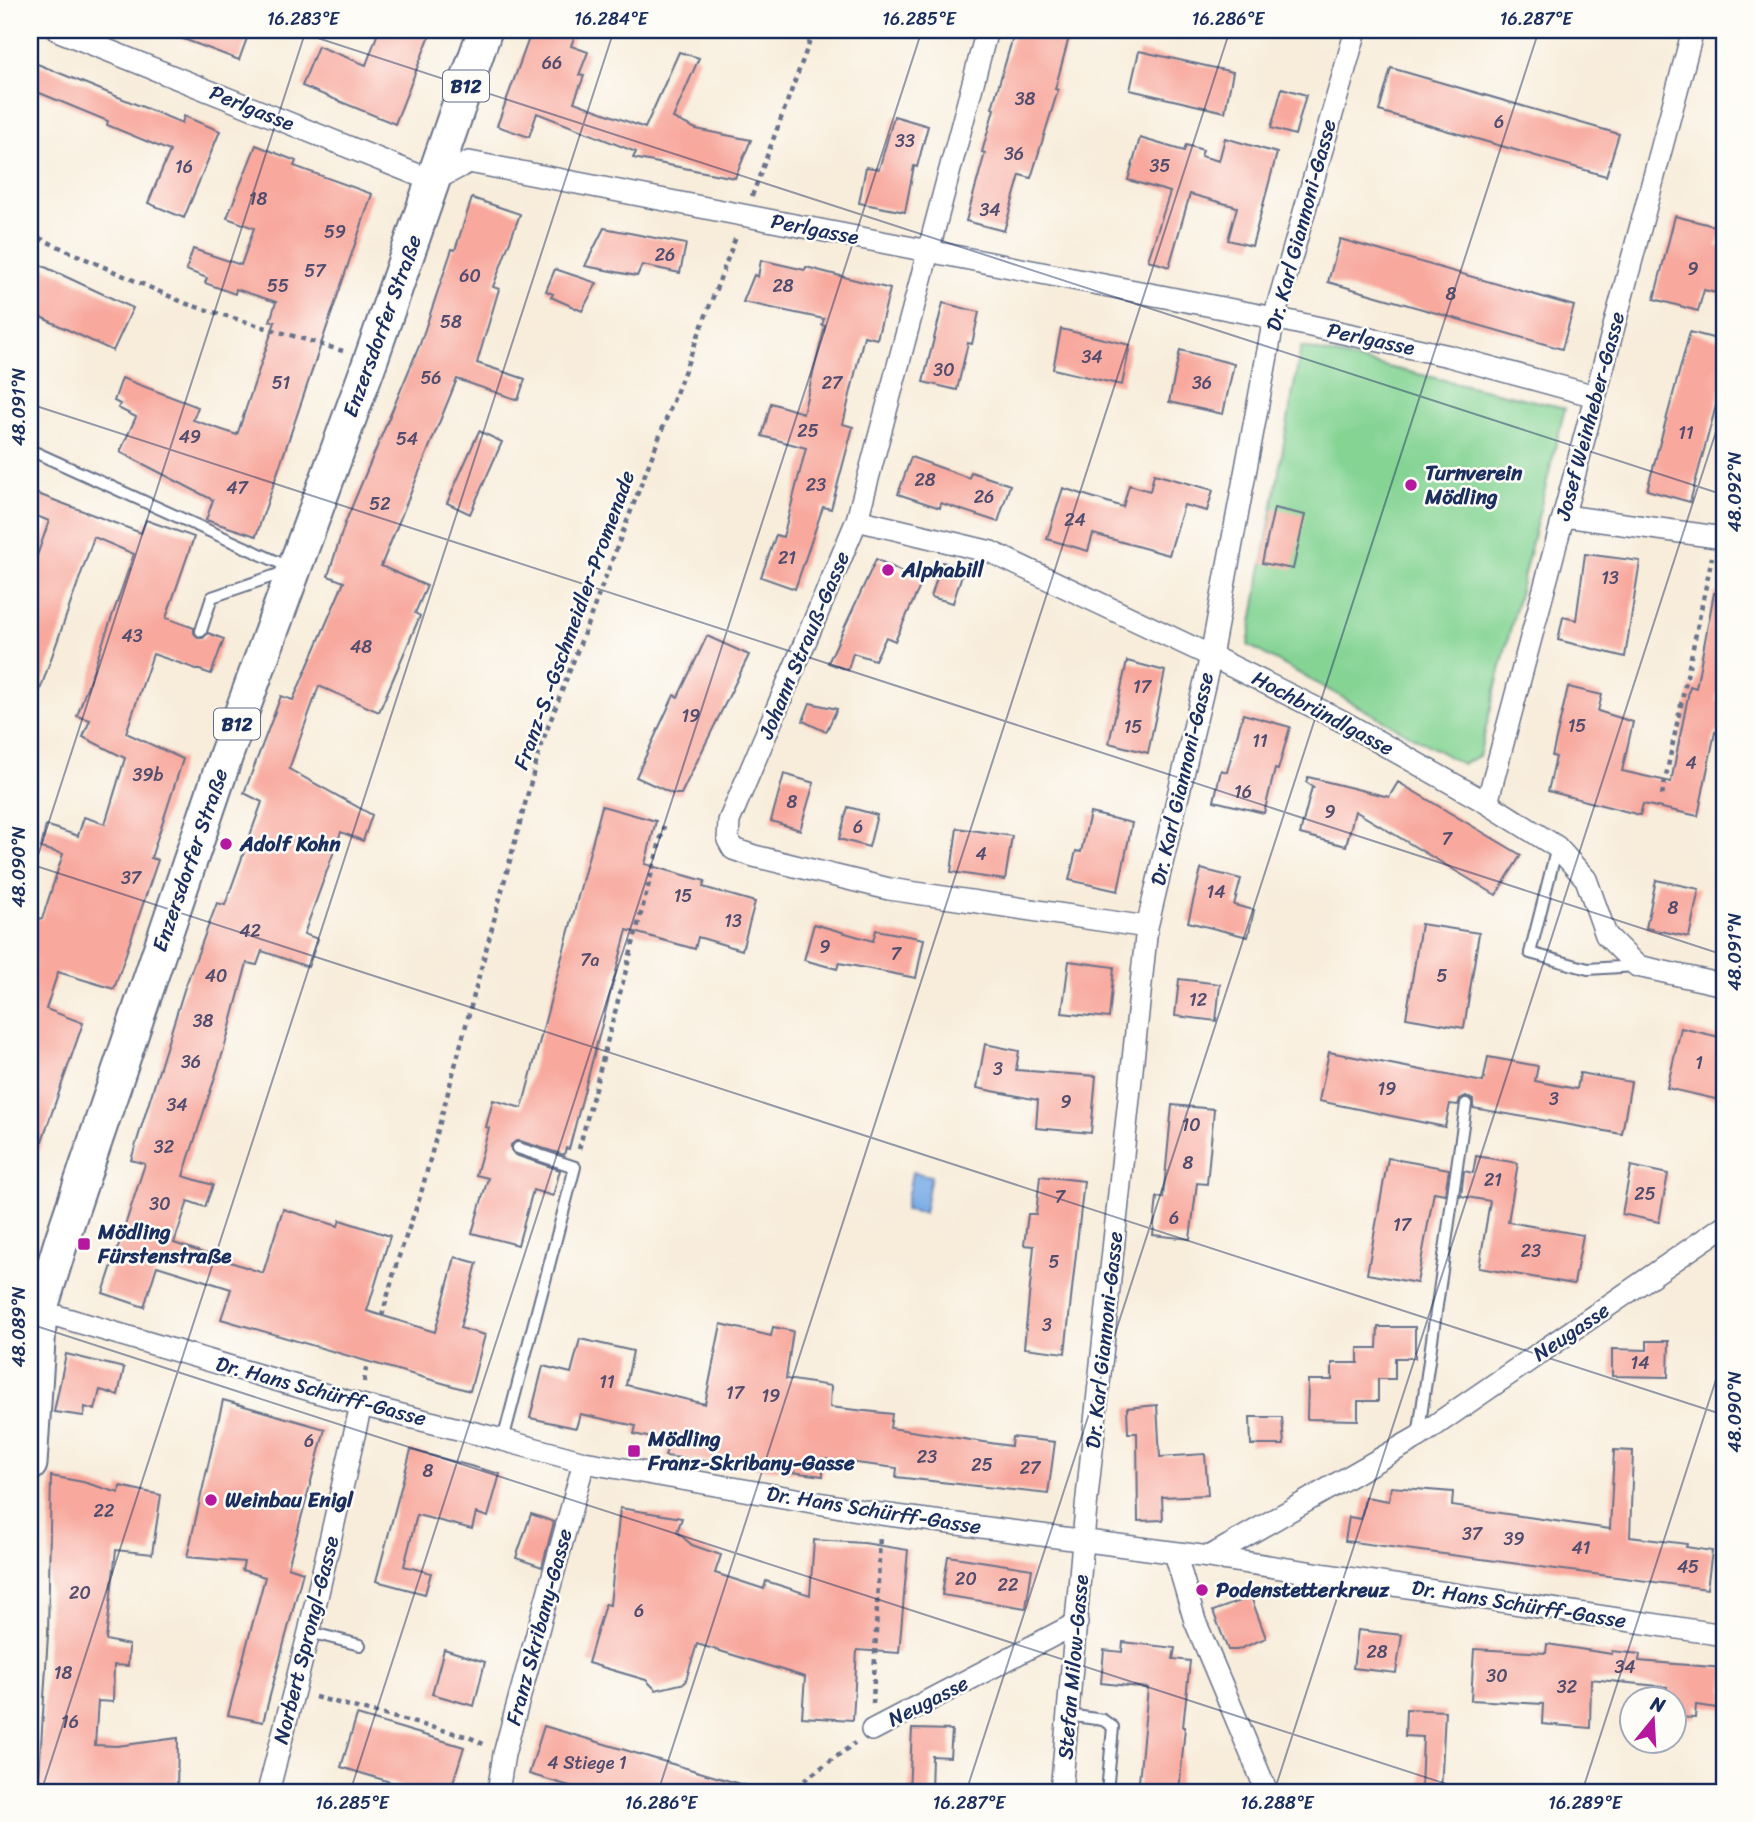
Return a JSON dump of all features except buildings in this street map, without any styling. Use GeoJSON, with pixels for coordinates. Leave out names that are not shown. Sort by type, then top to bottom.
{"type":"FeatureCollection","features":[{"type":"Feature","properties":{"kind":"main road","name":"Enzersdorfer Straße"},"geometry":{"type":"LineString","coordinates":[[30,1464],[35,1306],[222,768],[370,359],[485,30]]}},
{"type":"Feature","properties":{"kind":"street","name":"Perlgasse"},"geometry":{"type":"LineString","coordinates":[[57,30],[433,181],[469,162],[1274,318],[1449,356],[1595,396]]}},
{"type":"Feature","properties":{"kind":"street","name":"Johann Strauß-Gasse"},"geometry":{"type":"LineString","coordinates":[[987,30],[858,520],[729,821],[728,840],[733,849],[754,856],[889,889],[1147,927]]}},
{"type":"Feature","properties":{"kind":"street","name":"Dr. Karl Giannoni-Gasse"},"geometry":{"type":"LineString","coordinates":[[1084,1541],[1147,927],[1211,656],[1274,318],[1356,30]]}},
{"type":"Feature","properties":{"kind":"street","name":"Josef Weinheber-Gasse"},"geometry":{"type":"LineString","coordinates":[[1487,803],[1693,30]]}},
{"type":"Feature","properties":{"kind":"street"},"geometry":{"type":"LineString","coordinates":[[1565,516],[1720,538]]}},
{"type":"Feature","properties":{"kind":"street","name":"Hochbründlgasse"},"geometry":{"type":"LineString","coordinates":[[858,520],[991,552],[1340,720],[1487,803],[1557,847],[1586,879],[1606,935],[1637,966]]}},
{"type":"Feature","properties":{"kind":"street"},"geometry":{"type":"LineString","coordinates":[[1637,966],[1724,985]]}},
{"type":"Feature","properties":{"kind":"street","name":"Neugasse"},"geometry":{"type":"LineString","coordinates":[[1209,1557],[1418,1437],[1724,1226]]}},
{"type":"Feature","properties":{"kind":"street","name":"Dr. Hans Schürff-Gasse"},"geometry":{"type":"LineString","coordinates":[[35,1306],[361,1405],[584,1462],[881,1514],[1209,1557],[1724,1635]]}},
{"type":"Feature","properties":{"kind":"street","name":"Norbert Sprongl-Gasse"},"geometry":{"type":"LineString","coordinates":[[268,1792],[309,1632],[361,1405]]}},
{"type":"Feature","properties":{"kind":"street","name":"Franz Skribany-Gasse"},"geometry":{"type":"LineString","coordinates":[[498,1792],[504,1754],[584,1462]]}},
{"type":"Feature","properties":{"kind":"street","name":"Stefan Milow-Gasse"},"geometry":{"type":"LineString","coordinates":[[1061,1792],[1084,1541]]}},
{"type":"Feature","properties":{"kind":"street"},"geometry":{"type":"LineString","coordinates":[[1175,1553],[1195,1621],[1267,1792]]}},
{"type":"Feature","properties":{"kind":"street","name":"Neugasse"},"geometry":{"type":"LineString","coordinates":[[872,1730],[1077,1623]]}},
{"type":"Feature","properties":{"kind":"lane"},"geometry":{"type":"LineString","coordinates":[[30,450],[293,569]]}},
{"type":"Feature","properties":{"kind":"lane"},"geometry":{"type":"LineString","coordinates":[[201,631],[212,597],[293,569]]}},
{"type":"Feature","properties":{"kind":"lane"},"geometry":{"type":"LineString","coordinates":[[1557,847],[1530,953],[1588,969],[1637,966]]}},
{"type":"Feature","properties":{"kind":"lane"},"geometry":{"type":"LineString","coordinates":[[1418,1437],[1466,1104]]}},
{"type":"Feature","properties":{"kind":"lane"},"geometry":{"type":"LineString","coordinates":[[503,1440],[575,1167],[518,1148]]}},
{"type":"Feature","properties":{"kind":"lane"},"geometry":{"type":"LineString","coordinates":[[309,1632],[360,1645]]}},
{"type":"Feature","properties":{"kind":"lane"},"geometry":{"type":"LineString","coordinates":[[1068,1715],[1103,1720],[1113,1727],[1107,1792]]}},
{"type":"Feature","properties":{"kind":"path","name":"Franz-S.-Gschmeidler-Promenade"},"geometry":{"type":"LineString","coordinates":[[382,1316],[419,1197],[540,748],[814,30]]}},
{"type":"Feature","properties":{"kind":"path"},"geometry":{"type":"LineString","coordinates":[[30,234],[187,304],[370,359]]}},
{"type":"Feature","properties":{"kind":"path"},"geometry":{"type":"LineString","coordinates":[[1661,795],[1720,538]]}},
{"type":"Feature","properties":{"kind":"path"},"geometry":{"type":"LineString","coordinates":[[575,1167],[664,825]]}},
{"type":"Feature","properties":{"kind":"path"},"geometry":{"type":"LineString","coordinates":[[872,1730],[881,1514]]}},
{"type":"Feature","properties":{"kind":"path"},"geometry":{"type":"LineString","coordinates":[[294,1690],[470,1737],[504,1754]]}},
{"type":"Feature","properties":{"kind":"path","name":"Neugasse"},"geometry":{"type":"LineString","coordinates":[[788,1792],[872,1730]]}},
{"type":"Feature","properties":{"kind":"green space","name":"Turnverein Mödling"},"geometry":{"type":"Polygon","coordinates":[[[1301,347],[1565,408],[1479,756],[1462,764],[1248,645],[1301,347]]]}},
{"type":"Feature","properties":{"kind":"water"},"geometry":{"type":"Polygon","coordinates":[[[912,1172],[931,1176],[924,1213],[905,1210],[912,1172]]]}},
{"type":"Feature","properties":{"kind":"place","name":"Turnverein Mödling"},"geometry":{"type":"Point","coordinates":[1411,485]}},
{"type":"Feature","properties":{"kind":"place","name":"Alphabill"},"geometry":{"type":"Point","coordinates":[888,570]}},
{"type":"Feature","properties":{"kind":"place","name":"Adolf Kohn"},"geometry":{"type":"Point","coordinates":[226,844]}},
{"type":"Feature","properties":{"kind":"place","name":"Mödling Fürstenstraße"},"geometry":{"type":"Point","coordinates":[84,1244]}},
{"type":"Feature","properties":{"kind":"place","name":"Mödling Franz-Skribany-Gasse"},"geometry":{"type":"Point","coordinates":[634,1451]}},
{"type":"Feature","properties":{"kind":"place","name":"Weinbau Enigl"},"geometry":{"type":"Point","coordinates":[211,1500]}},
{"type":"Feature","properties":{"kind":"place","name":"Podenstetterkreuz"},"geometry":{"type":"Point","coordinates":[1202,1590]}}]}
